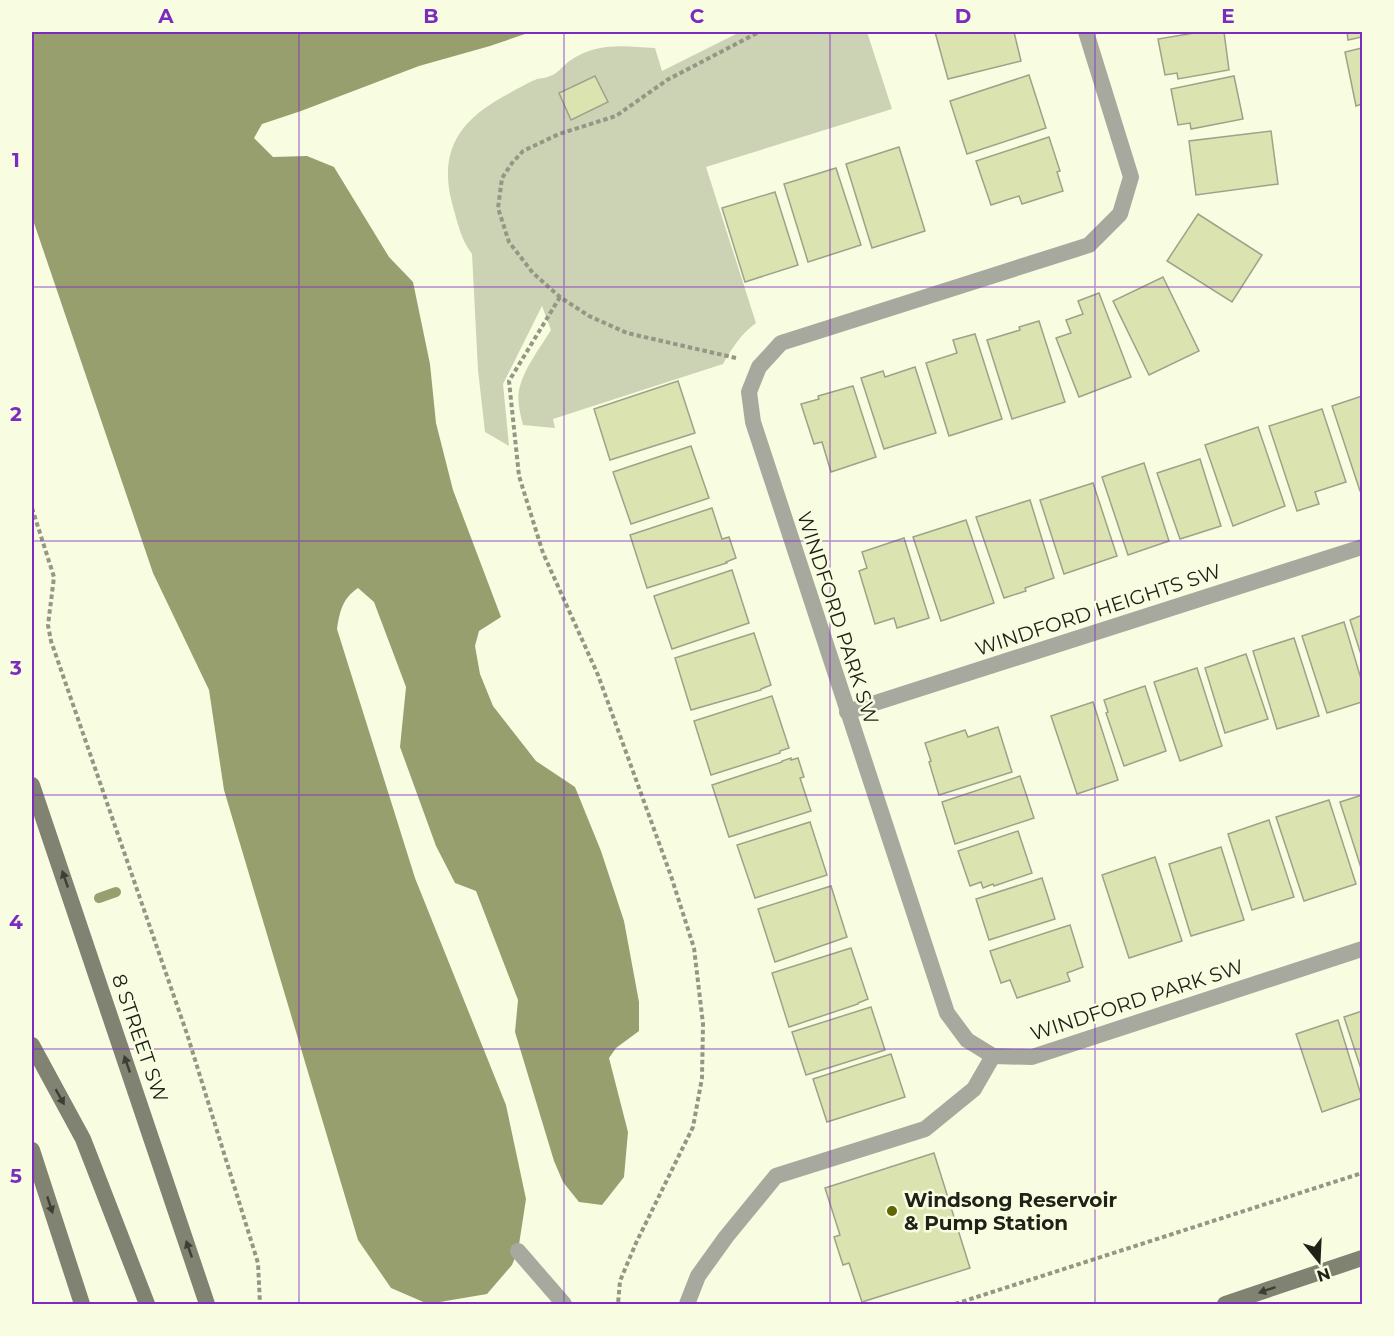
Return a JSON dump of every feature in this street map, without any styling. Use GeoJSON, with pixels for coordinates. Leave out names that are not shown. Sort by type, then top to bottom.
{"type":"FeatureCollection","features":[{"type":"Feature","properties":{"kind":"main road","name":"8 STREET SW"},"geometry":{"type":"LineString","coordinates":[[32,785],[207,1305]]}},
{"type":"Feature","properties":{"kind":"main road"},"geometry":{"type":"LineString","coordinates":[[32,1045],[83,1139],[147,1305]]}},
{"type":"Feature","properties":{"kind":"main road"},"geometry":{"type":"LineString","coordinates":[[32,1150],[82,1305]]}},
{"type":"Feature","properties":{"kind":"main road"},"geometry":{"type":"LineString","coordinates":[[1225,1305],[1362,1258]]}},
{"type":"Feature","properties":{"kind":"street","name":"WINDFORD PARK SW"},"geometry":{"type":"LineString","coordinates":[[1086,32],[1131,177],[1120,214],[1089,245],[781,343],[759,367],[749,392],[753,422],[947,1013],[967,1040],[993,1056],[1032,1057],[1362,949]]}},
{"type":"Feature","properties":{"kind":"street","name":"WINDFORD HEIGHTS SW"},"geometry":{"type":"LineString","coordinates":[[847,712],[1362,547]]}},
{"type":"Feature","properties":{"kind":"street"},"geometry":{"type":"LineString","coordinates":[[687,1305],[698,1276],[726,1237],[776,1176],[926,1129],[974,1089],[993,1056]]}},
{"type":"Feature","properties":{"kind":"street"},"geometry":{"type":"LineString","coordinates":[[518,1251],[564,1305]]}},
{"type":"Feature","properties":{"kind":"path"},"geometry":{"type":"LineString","coordinates":[[759,32],[667,80],[616,116],[559,134],[523,151],[502,178],[498,208],[509,242],[533,273],[560,297],[590,316],[627,333],[726,355],[759,367]]}},
{"type":"Feature","properties":{"kind":"path"},"geometry":{"type":"LineString","coordinates":[[560,297],[509,381],[519,476],[543,553],[598,675],[671,876],[694,948],[703,1024],[702,1078],[693,1127],[636,1243],[620,1281],[618,1305]]}},
{"type":"Feature","properties":{"kind":"path"},"geometry":{"type":"LineString","coordinates":[[32,508],[54,577],[48,625],[51,641],[187,1034],[258,1263],[260,1305]]}},
{"type":"Feature","properties":{"kind":"path"},"geometry":{"type":"LineString","coordinates":[[955,1305],[1362,1173]]}},
{"type":"Feature","properties":{"kind":"shaded area"},"geometry":{"type":"Polygon","coordinates":[[[32,32],[531,32],[419,66],[262,124],[254,138],[273,157],[307,156],[334,167],[389,257],[413,282],[430,364],[436,423],[453,490],[501,617],[479,631],[475,646],[480,674],[493,706],[536,761],[575,787],[601,851],[624,921],[639,1002],[639,1031],[616,1048],[609,1058],[628,1132],[624,1177],[602,1205],[579,1202],[563,1182],[554,1161],[515,1032],[518,1000],[476,891],[455,883],[436,846],[400,747],[406,687],[374,602],[358,588],[353,592],[343,606],[337,629],[415,878],[506,1105],[526,1199],[518,1251],[512,1265],[487,1294],[428,1304],[391,1288],[358,1240],[224,790],[209,690],[153,573],[32,217],[32,32]]]}},
{"type":"Feature","properties":{"kind":"shaded area"},"geometry":{"type":"Polygon","coordinates":[[[740,32],[867,32],[892,109],[706,167],[756,323],[737,342],[723,364],[553,419],[555,428],[523,425],[518,401],[522,379],[551,330],[542,306],[503,384],[509,446],[485,432],[478,370],[472,254],[460,230],[448,184],[451,151],[457,138],[477,114],[492,104],[530,82],[553,75],[571,60],[591,50],[612,46],[655,48],[662,71],[740,32]]]}},
{"type":"Feature","properties":{"kind":"building"},"geometry":{"type":"Polygon","coordinates":[[[935,32],[1014,32],[1021,61],[948,79],[935,32]]]}},
{"type":"Feature","properties":{"kind":"building"},"geometry":{"type":"Polygon","coordinates":[[[1200,32],[1224,32],[1229,70],[1178,79],[1177,73],[1165,75],[1158,39],[1200,32]]]}},
{"type":"Feature","properties":{"kind":"building"},"geometry":{"type":"Polygon","coordinates":[[[1347,32],[1362,32],[1362,37],[1348,40],[1347,32]]]}},
{"type":"Feature","properties":{"kind":"building"},"geometry":{"type":"Polygon","coordinates":[[[1362,48],[1362,104],[1356,106],[1345,52],[1362,48]]]}},
{"type":"Feature","properties":{"kind":"building"},"geometry":{"type":"Polygon","coordinates":[[[1029,75],[1046,128],[967,154],[950,101],[1029,75]]]}},
{"type":"Feature","properties":{"kind":"building"},"geometry":{"type":"Polygon","coordinates":[[[595,76],[608,102],[571,120],[559,93],[595,76]]]}},
{"type":"Feature","properties":{"kind":"building"},"geometry":{"type":"Polygon","coordinates":[[[1234,76],[1243,119],[1191,129],[1190,123],[1178,125],[1171,89],[1234,76]]]}},
{"type":"Feature","properties":{"kind":"building"},"geometry":{"type":"Polygon","coordinates":[[[1271,131],[1278,184],[1196,195],[1189,141],[1271,131]]]}},
{"type":"Feature","properties":{"kind":"building"},"geometry":{"type":"Polygon","coordinates":[[[1049,137],[1060,171],[1057,172],[1063,191],[1022,204],[1019,196],[991,205],[976,161],[1049,137]]]}},
{"type":"Feature","properties":{"kind":"building"},"geometry":{"type":"Polygon","coordinates":[[[899,147],[925,231],[872,248],[846,164],[899,147]]]}},
{"type":"Feature","properties":{"kind":"building"},"geometry":{"type":"Polygon","coordinates":[[[836,168],[861,245],[808,262],[784,184],[836,168]]]}},
{"type":"Feature","properties":{"kind":"building"},"geometry":{"type":"Polygon","coordinates":[[[775,192],[798,265],[745,282],[722,208],[775,192]]]}},
{"type":"Feature","properties":{"kind":"building"},"geometry":{"type":"Polygon","coordinates":[[[1198,214],[1262,255],[1232,302],[1167,261],[1198,214]]]}},
{"type":"Feature","properties":{"kind":"building"},"geometry":{"type":"Polygon","coordinates":[[[1163,277],[1199,351],[1149,375],[1113,301],[1163,277]]]}},
{"type":"Feature","properties":{"kind":"building"},"geometry":{"type":"Polygon","coordinates":[[[1099,293],[1131,377],[1079,397],[1056,338],[1071,333],[1066,320],[1083,314],[1078,301],[1099,293]]]}},
{"type":"Feature","properties":{"kind":"building"},"geometry":{"type":"Polygon","coordinates":[[[1039,321],[1065,402],[1012,419],[987,340],[1020,330],[1019,327],[1039,321]]]}},
{"type":"Feature","properties":{"kind":"building"},"geometry":{"type":"Polygon","coordinates":[[[975,334],[1002,419],[949,436],[926,363],[957,353],[953,340],[975,334]]]}},
{"type":"Feature","properties":{"kind":"building"},"geometry":{"type":"Polygon","coordinates":[[[915,367],[936,433],[884,449],[861,378],[883,371],[885,377],[915,367]]]}},
{"type":"Feature","properties":{"kind":"building"},"geometry":{"type":"Polygon","coordinates":[[[678,381],[695,433],[610,460],[594,409],[678,381]]]}},
{"type":"Feature","properties":{"kind":"building"},"geometry":{"type":"Polygon","coordinates":[[[853,386],[876,457],[831,472],[822,442],[814,444],[801,404],[819,399],[818,396],[853,386]]]}},
{"type":"Feature","properties":{"kind":"building"},"geometry":{"type":"Polygon","coordinates":[[[1362,396],[1362,491],[1360,491],[1332,406],[1362,396]]]}},
{"type":"Feature","properties":{"kind":"building"},"geometry":{"type":"Polygon","coordinates":[[[1322,409],[1346,482],[1315,492],[1319,504],[1297,511],[1269,426],[1322,409]]]}},
{"type":"Feature","properties":{"kind":"building"},"geometry":{"type":"Polygon","coordinates":[[[1258,427],[1285,506],[1233,526],[1205,445],[1258,427]]]}},
{"type":"Feature","properties":{"kind":"building"},"geometry":{"type":"Polygon","coordinates":[[[691,446],[709,498],[631,524],[613,472],[691,446]]]}},
{"type":"Feature","properties":{"kind":"building"},"geometry":{"type":"Polygon","coordinates":[[[1200,459],[1221,526],[1180,539],[1157,473],[1200,459]]]}},
{"type":"Feature","properties":{"kind":"building"},"geometry":{"type":"Polygon","coordinates":[[[1144,463],[1169,541],[1128,555],[1102,477],[1144,463]]]}},
{"type":"Feature","properties":{"kind":"building"},"geometry":{"type":"Polygon","coordinates":[[[1093,483],[1117,556],[1064,574],[1040,500],[1093,483]]]}},
{"type":"Feature","properties":{"kind":"building"},"geometry":{"type":"Polygon","coordinates":[[[1030,500],[1054,578],[1004,598],[976,517],[1030,500]]]}},
{"type":"Feature","properties":{"kind":"building"},"geometry":{"type":"Polygon","coordinates":[[[712,508],[722,539],[729,537],[736,558],[727,563],[647,588],[630,535],[712,508]]]}},
{"type":"Feature","properties":{"kind":"building"},"geometry":{"type":"Polygon","coordinates":[[[966,520],[994,603],[941,621],[913,537],[966,520]]]}},
{"type":"Feature","properties":{"kind":"building"},"geometry":{"type":"Polygon","coordinates":[[[904,538],[929,618],[897,628],[894,618],[875,624],[859,571],[867,568],[862,552],[904,538]]]}},
{"type":"Feature","properties":{"kind":"building"},"geometry":{"type":"Polygon","coordinates":[[[732,570],[749,623],[672,649],[654,596],[732,570]]]}},
{"type":"Feature","properties":{"kind":"building"},"geometry":{"type":"Polygon","coordinates":[[[1362,615],[1362,658],[1350,620],[1362,615]]]}},
{"type":"Feature","properties":{"kind":"building"},"geometry":{"type":"Polygon","coordinates":[[[1344,622],[1362,682],[1362,702],[1327,713],[1302,636],[1344,622]]]}},
{"type":"Feature","properties":{"kind":"building"},"geometry":{"type":"Polygon","coordinates":[[[754,633],[771,685],[691,710],[675,658],[754,633]]]}},
{"type":"Feature","properties":{"kind":"building"},"geometry":{"type":"Polygon","coordinates":[[[1294,638],[1319,716],[1277,729],[1253,651],[1294,638]]]}},
{"type":"Feature","properties":{"kind":"building"},"geometry":{"type":"Polygon","coordinates":[[[1246,654],[1268,719],[1225,733],[1205,668],[1246,654]]]}},
{"type":"Feature","properties":{"kind":"building"},"geometry":{"type":"Polygon","coordinates":[[[1197,668],[1222,746],[1180,761],[1154,682],[1197,668]]]}},
{"type":"Feature","properties":{"kind":"building"},"geometry":{"type":"Polygon","coordinates":[[[1145,686],[1166,751],[1124,766],[1106,713],[1108,712],[1104,700],[1145,686]]]}},
{"type":"Feature","properties":{"kind":"building"},"geometry":{"type":"Polygon","coordinates":[[[772,696],[789,748],[711,775],[694,721],[772,696]]]}},
{"type":"Feature","properties":{"kind":"building"},"geometry":{"type":"Polygon","coordinates":[[[1093,702],[1118,780],[1077,794],[1051,716],[1093,702]]]}},
{"type":"Feature","properties":{"kind":"building"},"geometry":{"type":"Polygon","coordinates":[[[998,727],[1012,772],[939,795],[925,743],[965,730],[968,737],[998,727]]]}},
{"type":"Feature","properties":{"kind":"building"},"geometry":{"type":"Polygon","coordinates":[[[791,758],[791,760],[798,758],[804,777],[800,778],[811,811],[729,837],[712,785],[791,758]]]}},
{"type":"Feature","properties":{"kind":"building"},"geometry":{"type":"Polygon","coordinates":[[[1020,776],[1034,818],[955,844],[942,802],[1020,776]]]}},
{"type":"Feature","properties":{"kind":"building"},"geometry":{"type":"Polygon","coordinates":[[[1362,795],[1362,871],[1340,802],[1362,795]]]}},
{"type":"Feature","properties":{"kind":"building"},"geometry":{"type":"Polygon","coordinates":[[[1329,800],[1356,884],[1304,901],[1276,817],[1329,800]]]}},
{"type":"Feature","properties":{"kind":"building"},"geometry":{"type":"Polygon","coordinates":[[[1269,820],[1294,897],[1252,910],[1228,834],[1269,820]]]}},
{"type":"Feature","properties":{"kind":"building"},"geometry":{"type":"Polygon","coordinates":[[[810,822],[827,875],[755,898],[737,845],[810,822]]]}},
{"type":"Feature","properties":{"kind":"building"},"geometry":{"type":"Polygon","coordinates":[[[1018,831],[1032,873],[994,886],[993,884],[983,888],[981,882],[970,886],[958,851],[1018,831]]]}},
{"type":"Feature","properties":{"kind":"building"},"geometry":{"type":"Polygon","coordinates":[[[1221,847],[1244,920],[1191,936],[1169,864],[1221,847]]]}},
{"type":"Feature","properties":{"kind":"building"},"geometry":{"type":"Polygon","coordinates":[[[1155,857],[1182,941],[1129,958],[1102,875],[1155,857]]]}},
{"type":"Feature","properties":{"kind":"building"},"geometry":{"type":"Polygon","coordinates":[[[1042,878],[1055,919],[989,940],[976,899],[1042,878]]]}},
{"type":"Feature","properties":{"kind":"building"},"geometry":{"type":"Polygon","coordinates":[[[831,886],[847,937],[775,962],[758,909],[831,886]]]}},
{"type":"Feature","properties":{"kind":"building"},"geometry":{"type":"Polygon","coordinates":[[[1070,925],[1083,967],[1067,973],[1070,981],[1017,998],[1010,980],[1001,983],[990,951],[1070,925]]]}},
{"type":"Feature","properties":{"kind":"building"},"geometry":{"type":"Polygon","coordinates":[[[851,948],[868,999],[789,1027],[772,973],[851,948]]]}},
{"type":"Feature","properties":{"kind":"building"},"geometry":{"type":"Polygon","coordinates":[[[871,1007],[885,1050],[806,1075],[792,1032],[871,1007]]]}},
{"type":"Feature","properties":{"kind":"building"},"geometry":{"type":"Polygon","coordinates":[[[1362,1011],[1362,1072],[1344,1017],[1362,1011]]]}},
{"type":"Feature","properties":{"kind":"building"},"geometry":{"type":"Polygon","coordinates":[[[1338,1020],[1362,1098],[1322,1112],[1296,1034],[1338,1020]]]}},
{"type":"Feature","properties":{"kind":"building"},"geometry":{"type":"Polygon","coordinates":[[[891,1054],[905,1097],[827,1122],[813,1079],[891,1054]]]}},
{"type":"Feature","properties":{"kind":"building","name":"Windsong Reservoir & Pump Station"},"geometry":{"type":"Polygon","coordinates":[[[934,1153],[970,1268],[862,1302],[849,1263],[843,1265],[834,1237],[840,1235],[825,1188],[934,1153]]]}},
{"type":"Feature","properties":{"kind":"waterway"},"geometry":{"type":"LineString","coordinates":[[99,898],[116,892]]}},
{"type":"Feature","properties":{"kind":"place","name":"Windsong Reservoir & Pump Station"},"geometry":{"type":"Point","coordinates":[892,1211]}}]}
